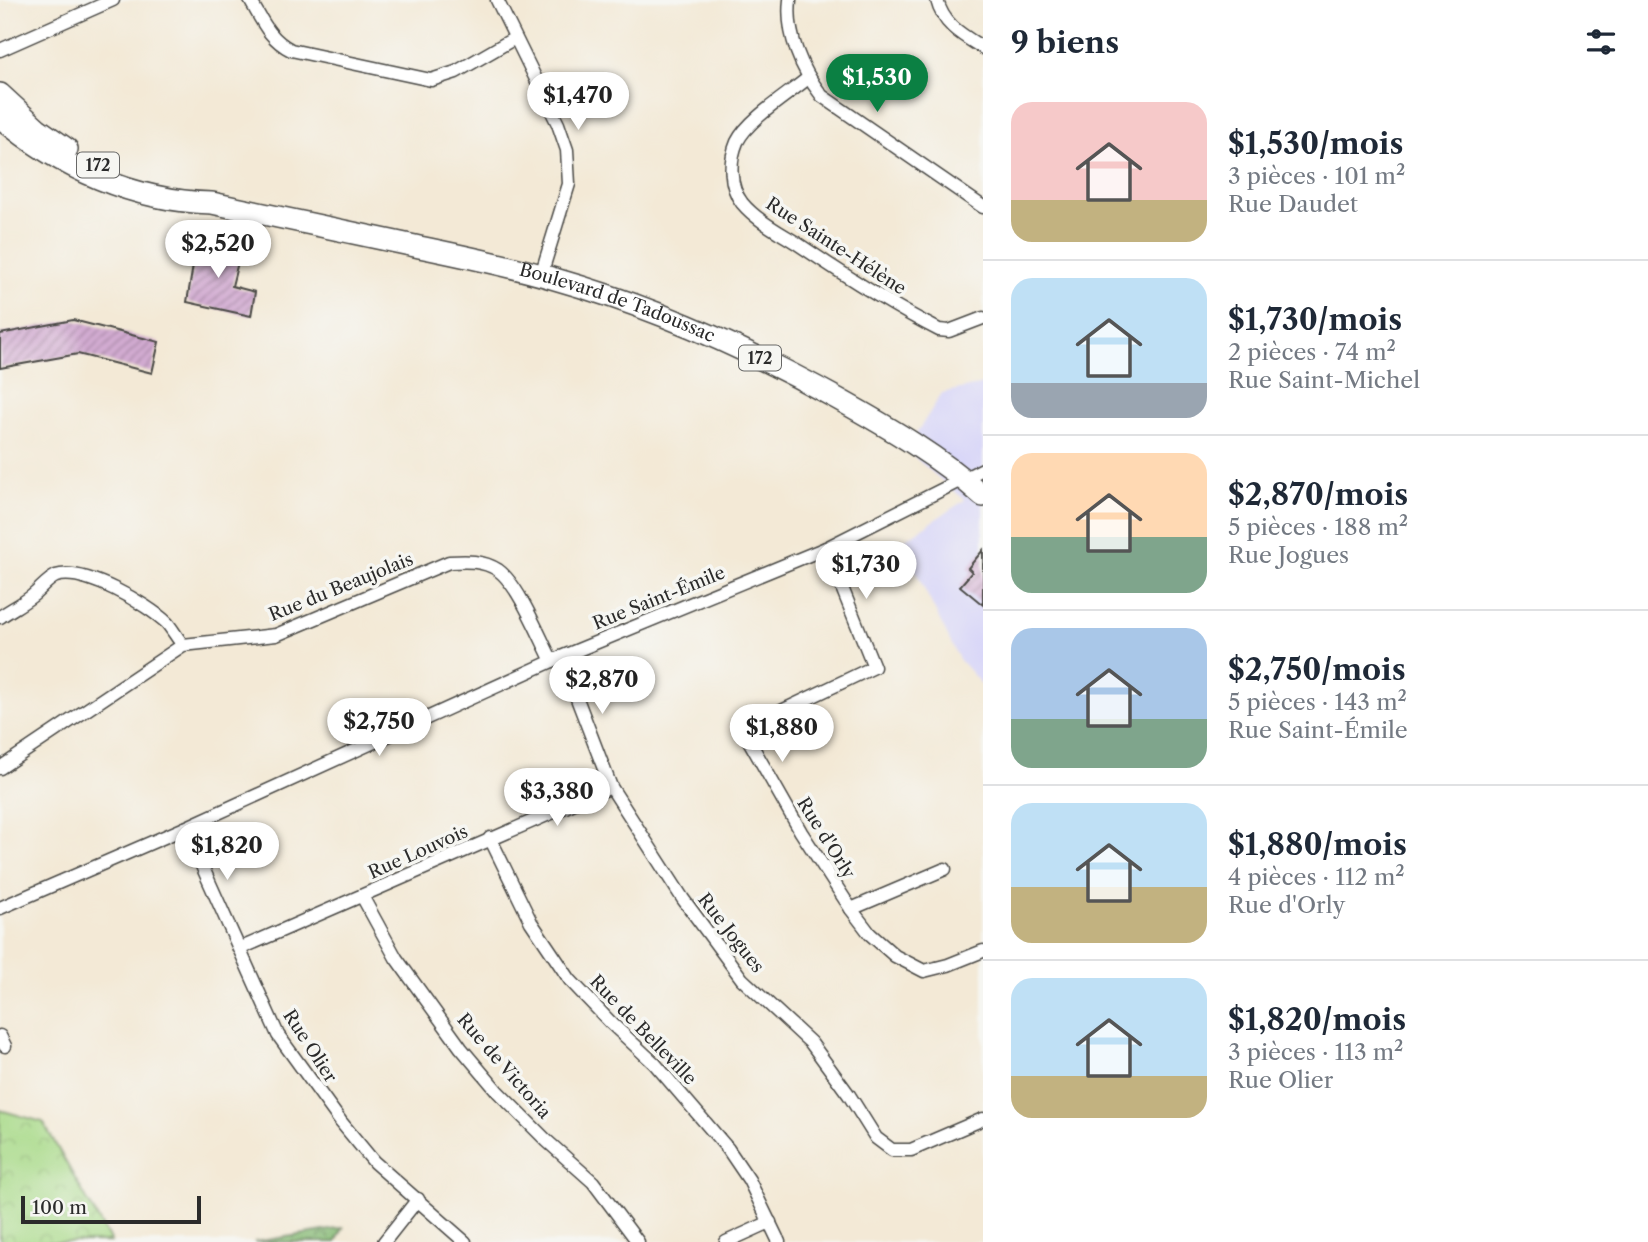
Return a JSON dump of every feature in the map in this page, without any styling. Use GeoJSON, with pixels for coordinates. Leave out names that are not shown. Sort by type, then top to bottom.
{"type":"FeatureCollection","features":[{"type":"Feature","properties":{"kind":"main road","name":"Boulevard de Tadoussac"},"geometry":{"type":"LineString","coordinates":[[0,94],[37,128],[92,162],[120,174],[185,190],[212,203]]}},
{"type":"Feature","properties":{"kind":"main road","name":"Boulevard de Tadoussac"},"geometry":{"type":"LineString","coordinates":[[0,117],[55,158],[113,185],[184,203],[212,203],[541,275],[652,311],[724,340],[794,374],[862,412],[963,478],[983,496]]}},
{"type":"Feature","properties":{"kind":"street"},"geometry":{"type":"LineString","coordinates":[[0,50],[89,5],[113,0]]}},
{"type":"Feature","properties":{"kind":"street"},"geometry":{"type":"LineString","coordinates":[[250,0],[268,32],[291,50],[431,80],[456,72],[515,38]]}},
{"type":"Feature","properties":{"kind":"street"},"geometry":{"type":"LineString","coordinates":[[497,0],[558,124],[567,150],[569,169],[564,206],[541,275]]}},
{"type":"Feature","properties":{"kind":"street"},"geometry":{"type":"LineString","coordinates":[[790,0],[792,37],[808,78],[822,96],[983,207]]}},
{"type":"Feature","properties":{"kind":"street"},"geometry":{"type":"LineString","coordinates":[[937,0],[941,14],[953,29],[983,48]]}},
{"type":"Feature","properties":{"kind":"street","name":"Rue Sainte-Hélène"},"geometry":{"type":"LineString","coordinates":[[808,78],[757,120],[737,143],[731,177],[741,202],[766,223],[861,286],[939,330],[957,329],[983,318]]}},
{"type":"Feature","properties":{"kind":"street","name":"Rue Saint-Émile"},"geometry":{"type":"LineString","coordinates":[[1,905],[184,828],[556,659],[826,548],[983,469]]}},
{"type":"Feature","properties":{"kind":"street","name":"Rue d'Orly"},"geometry":{"type":"LineString","coordinates":[[826,548],[874,667],[750,726],[747,737],[801,832],[851,909],[870,934],[894,956],[924,971],[983,951]]}},
{"type":"Feature","properties":{"kind":"street","name":"Rue du Beaujolais"},"geometry":{"type":"LineString","coordinates":[[0,768],[183,645],[276,635],[449,562],[472,561],[496,569],[504,576],[556,659]]}},
{"type":"Feature","properties":{"kind":"street"},"geometry":{"type":"LineString","coordinates":[[0,617],[31,597],[53,577],[86,577],[105,584],[166,622],[183,645]]}},
{"type":"Feature","properties":{"kind":"street","name":"Rue Jogues"},"geometry":{"type":"LineString","coordinates":[[556,659],[611,787],[683,899],[742,979],[811,1043],[876,1138],[892,1150],[911,1150],[983,1119]]}},
{"type":"Feature","properties":{"kind":"street","name":"Rue Louvois"},"geometry":{"type":"LineString","coordinates":[[239,949],[611,787]]}},
{"type":"Feature","properties":{"kind":"street","name":"Rue Olier"},"geometry":{"type":"LineString","coordinates":[[184,828],[278,1035],[359,1144],[391,1178],[465,1242]]}},
{"type":"Feature","properties":{"kind":"street","name":"Rue de Belleville"},"geometry":{"type":"LineString","coordinates":[[490,838],[531,922],[570,980],[655,1064],[728,1149],[749,1180],[779,1242]]}},
{"type":"Feature","properties":{"kind":"street"},"geometry":{"type":"LineString","coordinates":[[851,909],[945,869]]}},
{"type":"Feature","properties":{"kind":"street","name":"Rue de Victoria"},"geometry":{"type":"LineString","coordinates":[[362,896],[396,958],[461,1048],[498,1092],[593,1182],[638,1242]]}},
{"type":"Feature","properties":{"kind":"street"},"geometry":{"type":"LineString","coordinates":[[384,1242],[418,1199]]}},
{"type":"Feature","properties":{"kind":"street"},"geometry":{"type":"LineString","coordinates":[[726,1242],[770,1222]]}},
{"type":"Feature","properties":{"kind":"shaded area"},"geometry":{"type":"Polygon","coordinates":[[[983,384],[983,686],[959,659],[901,542],[965,500],[906,450],[942,393],[983,384]]]}},
{"type":"Feature","properties":{"kind":"green space"},"geometry":{"type":"Polygon","coordinates":[[[0,1110],[43,1122],[111,1242],[0,1242],[0,1110]]]}},
{"type":"Feature","properties":{"kind":"green space"},"geometry":{"type":"Polygon","coordinates":[[[343,1228],[336,1242],[254,1242],[343,1228]]]}},
{"type":"Feature","properties":{"kind":"building"},"geometry":{"type":"Polygon","coordinates":[[[197,241],[241,250],[232,286],[255,292],[251,316],[187,302],[197,241]]]}},
{"type":"Feature","properties":{"kind":"building"},"geometry":{"type":"Polygon","coordinates":[[[73,320],[159,342],[152,373],[78,354],[0,368],[0,334],[73,320]]]}},
{"type":"Feature","properties":{"kind":"building"},"geometry":{"type":"Polygon","coordinates":[[[983,550],[983,605],[960,586],[972,572],[968,568],[983,550]]]}}]}
